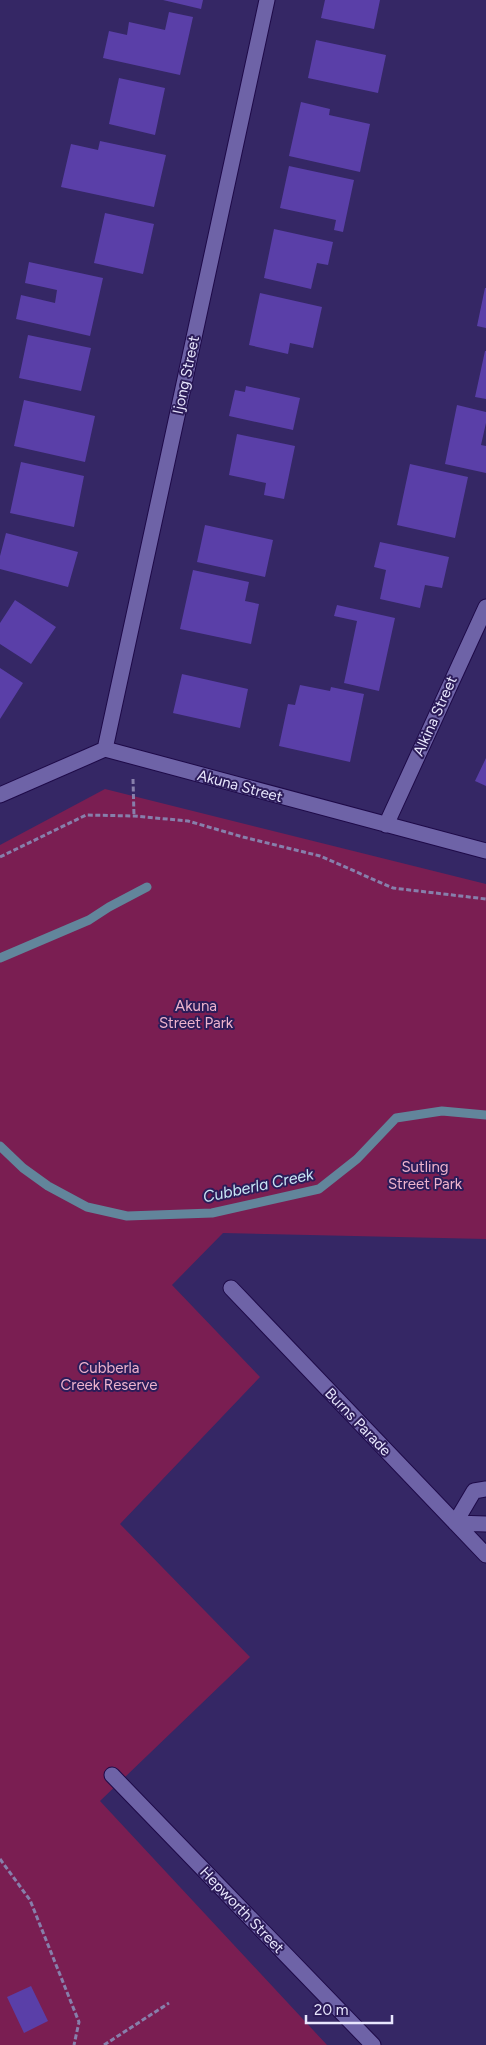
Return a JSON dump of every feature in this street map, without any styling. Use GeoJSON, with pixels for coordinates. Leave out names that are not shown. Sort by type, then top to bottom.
{"type":"FeatureCollection","features":[{"type":"Feature","properties":{"kind":"street","name":"Ijong Street"},"geometry":{"type":"LineString","coordinates":[[105,750],[267,0]]}},
{"type":"Feature","properties":{"kind":"street","name":"Alkina Street"},"geometry":{"type":"LineString","coordinates":[[386,825],[486,607]]}},
{"type":"Feature","properties":{"kind":"street"},"geometry":{"type":"LineString","coordinates":[[0,795],[105,750]]}},
{"type":"Feature","properties":{"kind":"street","name":"Akuna Street"},"geometry":{"type":"LineString","coordinates":[[105,750],[486,851]]}},
{"type":"Feature","properties":{"kind":"street","name":"Burns Parade"},"geometry":{"type":"LineString","coordinates":[[231,1288],[486,1555]]}},
{"type":"Feature","properties":{"kind":"street"},"geometry":{"type":"LineString","coordinates":[[486,1488],[474,1491],[455,1523],[486,1524]]}},
{"type":"Feature","properties":{"kind":"street","name":"Hepworth Street"},"geometry":{"type":"LineString","coordinates":[[112,1775],[373,2045]]}},
{"type":"Feature","properties":{"kind":"path"},"geometry":{"type":"LineString","coordinates":[[133,780],[134,816]]}},
{"type":"Feature","properties":{"kind":"path"},"geometry":{"type":"LineString","coordinates":[[0,857],[86,815],[134,816],[188,821],[320,856],[393,888],[486,899]]}},
{"type":"Feature","properties":{"kind":"path"},"geometry":{"type":"LineString","coordinates":[[0,1859],[30,1900],[79,2022],[74,2045]]}},
{"type":"Feature","properties":{"kind":"path"},"geometry":{"type":"LineString","coordinates":[[104,2045],[169,2003]]}},
{"type":"Feature","properties":{"kind":"green space"},"geometry":{"type":"Polygon","coordinates":[[[105,789],[486,884],[486,1239],[223,1233],[172,1285],[260,1377],[120,1524],[250,1657],[100,1801],[327,2045],[0,2045],[0,845],[105,789]]]}},
{"type":"Feature","properties":{"kind":"building"},"geometry":{"type":"Polygon","coordinates":[[[163,0],[203,0],[201,9],[163,0]]]}},
{"type":"Feature","properties":{"kind":"building"},"geometry":{"type":"Polygon","coordinates":[[[325,0],[380,0],[374,29],[321,18],[325,0]]]}},
{"type":"Feature","properties":{"kind":"building"},"geometry":{"type":"Polygon","coordinates":[[[169,12],[193,17],[180,75],[103,58],[109,31],[127,35],[129,22],[165,30],[169,12]]]}},
{"type":"Feature","properties":{"kind":"building"},"geometry":{"type":"Polygon","coordinates":[[[316,40],[386,55],[378,93],[308,78],[316,40]]]}},
{"type":"Feature","properties":{"kind":"building"},"geometry":{"type":"Polygon","coordinates":[[[119,78],[165,88],[155,135],[109,124],[119,78]]]}},
{"type":"Feature","properties":{"kind":"building"},"geometry":{"type":"Polygon","coordinates":[[[301,102],[330,109],[329,115],[370,124],[360,172],[289,156],[301,102]]]}},
{"type":"Feature","properties":{"kind":"building"},"geometry":{"type":"Polygon","coordinates":[[[100,141],[166,155],[154,207],[61,187],[71,144],[98,150],[100,141]]]}},
{"type":"Feature","properties":{"kind":"building"},"geometry":{"type":"Polygon","coordinates":[[[289,166],[354,180],[343,232],[334,230],[336,220],[280,208],[289,166]]]}},
{"type":"Feature","properties":{"kind":"building"},"geometry":{"type":"Polygon","coordinates":[[[105,213],[154,224],[143,274],[94,263],[105,213]]]}},
{"type":"Feature","properties":{"kind":"building"},"geometry":{"type":"Polygon","coordinates":[[[274,229],[333,242],[328,265],[317,263],[311,289],[264,278],[274,229]]]}},
{"type":"Feature","properties":{"kind":"building"},"geometry":{"type":"Polygon","coordinates":[[[29,262],[103,278],[90,336],[16,319],[21,295],[55,303],[57,290],[25,283],[29,262]]]}},
{"type":"Feature","properties":{"kind":"building"},"geometry":{"type":"Polygon","coordinates":[[[486,288],[486,328],[477,326],[486,288]]]}},
{"type":"Feature","properties":{"kind":"building"},"geometry":{"type":"Polygon","coordinates":[[[260,293],[322,307],[313,348],[290,343],[288,354],[249,345],[260,293]]]}},
{"type":"Feature","properties":{"kind":"building"},"geometry":{"type":"Polygon","coordinates":[[[28,335],[91,348],[81,391],[19,378],[28,335]]]}},
{"type":"Feature","properties":{"kind":"building"},"geometry":{"type":"Polygon","coordinates":[[[486,351],[486,399],[475,397],[486,351]]]}},
{"type":"Feature","properties":{"kind":"building"},"geometry":{"type":"Polygon","coordinates":[[[246,386],[300,398],[293,430],[229,416],[235,390],[245,392],[246,386]]]}},
{"type":"Feature","properties":{"kind":"building"},"geometry":{"type":"Polygon","coordinates":[[[24,400],[95,416],[85,462],[14,446],[24,400]]]}},
{"type":"Feature","properties":{"kind":"building"},"geometry":{"type":"Polygon","coordinates":[[[457,405],[486,412],[486,423],[481,445],[486,446],[486,473],[445,464],[457,405]]]}},
{"type":"Feature","properties":{"kind":"building"},"geometry":{"type":"Polygon","coordinates":[[[237,434],[295,446],[284,499],[264,495],[266,483],[229,475],[237,434]]]}},
{"type":"Feature","properties":{"kind":"building"},"geometry":{"type":"Polygon","coordinates":[[[21,462],[84,476],[74,527],[10,513],[21,462]]]}},
{"type":"Feature","properties":{"kind":"building"},"geometry":{"type":"Polygon","coordinates":[[[410,464],[468,477],[455,538],[397,525],[410,464]]]}},
{"type":"Feature","properties":{"kind":"building"},"geometry":{"type":"Polygon","coordinates":[[[205,525],[273,540],[265,577],[197,562],[205,525]]]}},
{"type":"Feature","properties":{"kind":"building"},"geometry":{"type":"Polygon","coordinates":[[[6,533],[78,552],[68,587],[0,569],[0,556],[6,533]]]}},
{"type":"Feature","properties":{"kind":"building"},"geometry":{"type":"Polygon","coordinates":[[[380,542],[449,557],[442,588],[425,585],[420,608],[380,599],[386,570],[374,567],[380,542]]]}},
{"type":"Feature","properties":{"kind":"building"},"geometry":{"type":"Polygon","coordinates":[[[193,570],[249,582],[245,601],[259,604],[251,644],[180,629],[193,570]]]}},
{"type":"Feature","properties":{"kind":"building"},"geometry":{"type":"Polygon","coordinates":[[[15,600],[56,627],[31,664],[0,644],[0,623],[15,600]]]}},
{"type":"Feature","properties":{"kind":"building"},"geometry":{"type":"Polygon","coordinates":[[[337,605],[395,618],[379,691],[344,683],[357,621],[334,616],[337,605]]]}},
{"type":"Feature","properties":{"kind":"building"},"geometry":{"type":"Polygon","coordinates":[[[0,668],[23,683],[0,719],[0,668]]]}},
{"type":"Feature","properties":{"kind":"building"},"geometry":{"type":"Polygon","coordinates":[[[182,674],[248,689],[240,728],[173,713],[182,674]]]}},
{"type":"Feature","properties":{"kind":"building"},"geometry":{"type":"Polygon","coordinates":[[[300,685],[330,691],[331,687],[364,694],[350,762],[279,746],[288,704],[295,705],[300,685]]]}},
{"type":"Feature","properties":{"kind":"building"},"geometry":{"type":"Polygon","coordinates":[[[486,758],[486,786],[475,781],[486,758]]]}},
{"type":"Feature","properties":{"kind":"building"},"geometry":{"type":"Polygon","coordinates":[[[31,1986],[48,2021],[24,2033],[7,1997],[31,1986]]]}},
{"type":"Feature","properties":{"kind":"waterway"},"geometry":{"type":"LineString","coordinates":[[0,958],[89,920],[147,887]]}},
{"type":"Feature","properties":{"kind":"waterway","name":"Cubberla Creek"},"geometry":{"type":"LineString","coordinates":[[0,1146],[23,1168],[48,1186],[87,1207],[127,1216],[212,1213],[319,1189],[357,1159],[396,1118],[442,1111],[486,1115]]}},
{"type":"Feature","properties":{"kind":"park label","name":"Akuna Street Park"},"geometry":{"type":"Point","coordinates":[196,1014]}},
{"type":"Feature","properties":{"kind":"park label","name":"Sutling Street Park"},"geometry":{"type":"Point","coordinates":[425,1176]}},
{"type":"Feature","properties":{"kind":"park label","name":"Cubberla Creek Reserve"},"geometry":{"type":"Point","coordinates":[109,1376]}}]}
